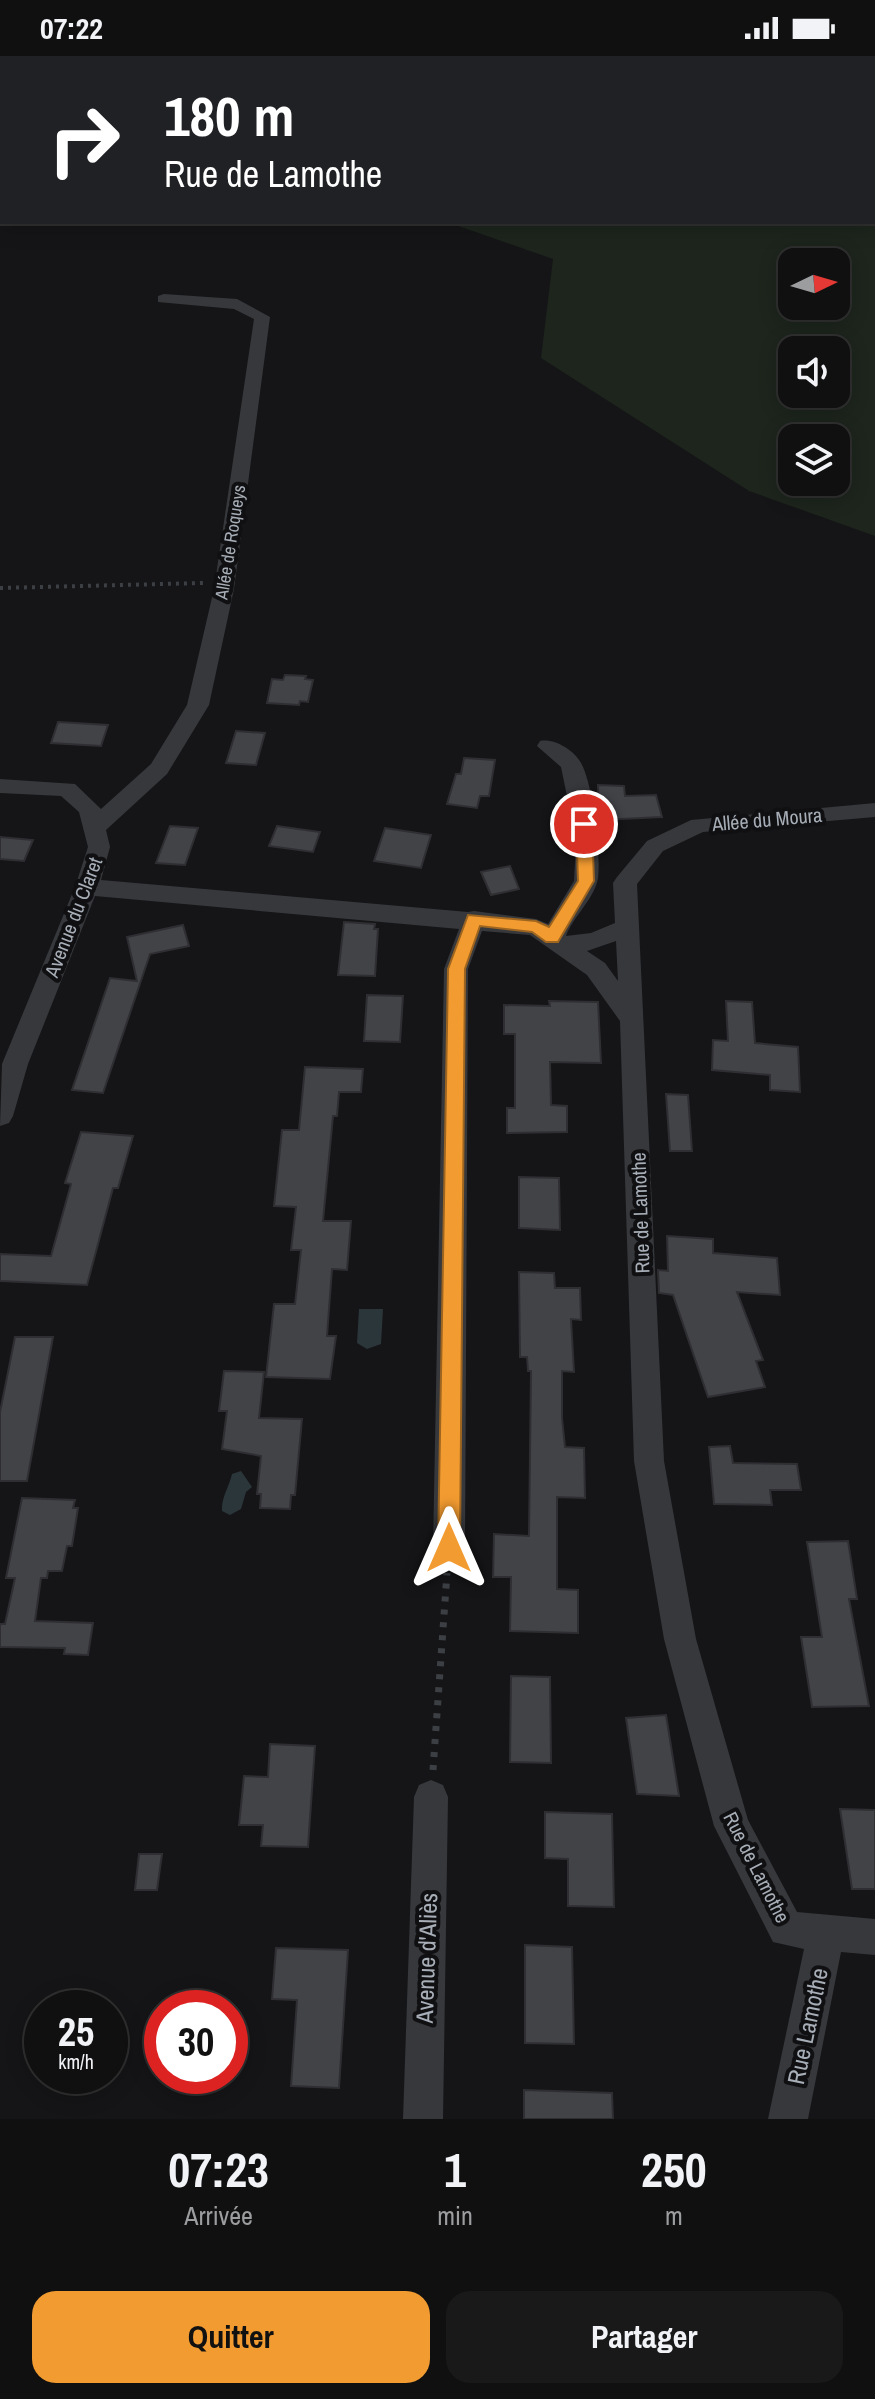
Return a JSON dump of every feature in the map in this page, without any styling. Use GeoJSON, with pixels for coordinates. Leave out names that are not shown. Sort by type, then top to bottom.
{"type":"FeatureCollection","features":[{"type":"Feature","properties":{"kind":"street","name":"Allée de Roqueys"},"geometry":{"type":"LineString","coordinates":[[95,828],[159,769],[198,705],[224,589],[262,317],[237,304],[164,299]]}},
{"type":"Feature","properties":{"kind":"street"},"geometry":{"type":"LineString","coordinates":[[548,746],[571,764],[587,840],[586,881],[557,941]]}},
{"type":"Feature","properties":{"kind":"street","name":"Avenue du Claret"},"geometry":{"type":"LineString","coordinates":[[0,786],[67,789],[90,809],[99,847],[87,887],[15,1064],[0,1116]]}},
{"type":"Feature","properties":{"kind":"street","name":"Allée du Moura"},"geometry":{"type":"LineString","coordinates":[[633,1019],[625,883],[655,846],[699,825],[875,810]]}},
{"type":"Feature","properties":{"kind":"street"},"geometry":{"type":"LineString","coordinates":[[87,887],[474,919],[536,927],[596,969],[633,1019]]}},
{"type":"Feature","properties":{"kind":"street"},"geometry":{"type":"LineString","coordinates":[[449,1548],[456,969],[474,919]]}},
{"type":"Feature","properties":{"kind":"street"},"geometry":{"type":"LineString","coordinates":[[557,941],[594,941],[628,927]]}},
{"type":"Feature","properties":{"kind":"street","name":"Rue de Lamothe"},"geometry":{"type":"LineString","coordinates":[[633,1019],[649,1461],[680,1639],[732,1826],[786,1929],[826,1933]]}},
{"type":"Feature","properties":{"kind":"street","name":"Avenue d'Aliès"},"geometry":{"type":"LineString","coordinates":[[423,2119],[431,1797]]}},
{"type":"Feature","properties":{"kind":"street"},"geometry":{"type":"LineString","coordinates":[[826,1933],[875,1937]]}},
{"type":"Feature","properties":{"kind":"street","name":"Rue Lamothe"},"geometry":{"type":"LineString","coordinates":[[788,2119],[826,1933]]}},
{"type":"Feature","properties":{"kind":"path"},"geometry":{"type":"LineString","coordinates":[[0,588],[206,583],[224,589]]}},
{"type":"Feature","properties":{"kind":"path"},"geometry":{"type":"LineString","coordinates":[[431,1797],[449,1548]]}},
{"type":"Feature","properties":{"kind":"shaded area"},"geometry":{"type":"Polygon","coordinates":[[[453,224],[875,224],[875,536],[749,491],[541,358],[553,259],[453,224]]]}},
{"type":"Feature","properties":{"kind":"shaded area"},"geometry":{"type":"Polygon","coordinates":[[[359,1309],[383,1309],[381,1344],[367,1349],[357,1343],[359,1309]]]}},
{"type":"Feature","properties":{"kind":"shaded area"},"geometry":{"type":"Polygon","coordinates":[[[241,1471],[252,1487],[246,1492],[241,1509],[230,1515],[222,1511],[223,1502],[232,1474],[241,1471]]]}},
{"type":"Feature","properties":{"kind":"building"},"geometry":{"type":"Polygon","coordinates":[[[285,675],[306,676],[305,679],[313,680],[308,702],[300,701],[299,705],[267,703],[272,679],[283,680],[285,675]]]}},
{"type":"Feature","properties":{"kind":"building"},"geometry":{"type":"Polygon","coordinates":[[[58,722],[108,725],[101,746],[51,743],[58,722]]]}},
{"type":"Feature","properties":{"kind":"building"},"geometry":{"type":"Polygon","coordinates":[[[236,731],[265,733],[256,765],[226,763],[236,731]]]}},
{"type":"Feature","properties":{"kind":"building"},"geometry":{"type":"Polygon","coordinates":[[[464,758],[495,760],[489,796],[480,796],[477,808],[447,804],[456,774],[461,774],[464,758]]]}},
{"type":"Feature","properties":{"kind":"building"},"geometry":{"type":"Polygon","coordinates":[[[598,785],[624,786],[625,796],[656,795],[662,817],[599,820],[598,785]]]}},
{"type":"Feature","properties":{"kind":"building"},"geometry":{"type":"Polygon","coordinates":[[[170,826],[198,828],[185,865],[156,863],[170,826]]]}},
{"type":"Feature","properties":{"kind":"building"},"geometry":{"type":"Polygon","coordinates":[[[277,826],[320,832],[313,852],[269,846],[277,826]]]}},
{"type":"Feature","properties":{"kind":"building"},"geometry":{"type":"Polygon","coordinates":[[[385,828],[431,835],[421,868],[374,861],[385,828]]]}},
{"type":"Feature","properties":{"kind":"building"},"geometry":{"type":"Polygon","coordinates":[[[0,837],[33,840],[24,861],[0,859],[0,837]]]}},
{"type":"Feature","properties":{"kind":"building"},"geometry":{"type":"Polygon","coordinates":[[[510,866],[519,889],[491,895],[481,872],[510,866]]]}},
{"type":"Feature","properties":{"kind":"building"},"geometry":{"type":"Polygon","coordinates":[[[344,922],[375,924],[374,929],[378,929],[375,976],[338,975],[344,922]]]}},
{"type":"Feature","properties":{"kind":"building"},"geometry":{"type":"Polygon","coordinates":[[[183,925],[189,946],[150,954],[103,1093],[72,1090],[110,978],[137,981],[127,937],[183,925]]]}},
{"type":"Feature","properties":{"kind":"building"},"geometry":{"type":"Polygon","coordinates":[[[367,995],[403,996],[400,1042],[364,1041],[367,995]]]}},
{"type":"Feature","properties":{"kind":"building"},"geometry":{"type":"Polygon","coordinates":[[[549,1001],[598,1002],[601,1063],[550,1062],[551,1105],[567,1106],[567,1132],[507,1133],[507,1108],[515,1108],[515,1034],[504,1034],[504,1005],[550,1006],[549,1001]]]}},
{"type":"Feature","properties":{"kind":"building"},"geometry":{"type":"Polygon","coordinates":[[[726,1001],[752,1002],[755,1043],[798,1047],[800,1092],[770,1090],[770,1075],[712,1070],[713,1040],[728,1041],[726,1001]]]}},
{"type":"Feature","properties":{"kind":"building"},"geometry":{"type":"Polygon","coordinates":[[[305,1067],[363,1069],[361,1092],[339,1092],[337,1116],[333,1116],[323,1221],[351,1221],[347,1270],[332,1269],[327,1336],[336,1336],[330,1379],[266,1377],[274,1304],[295,1304],[301,1250],[291,1250],[296,1207],[274,1206],[282,1130],[299,1130],[305,1067]]]}},
{"type":"Feature","properties":{"kind":"building"},"geometry":{"type":"Polygon","coordinates":[[[666,1094],[688,1095],[692,1151],[670,1151],[666,1094]]]}},
{"type":"Feature","properties":{"kind":"building"},"geometry":{"type":"Polygon","coordinates":[[[81,1132],[133,1136],[118,1188],[113,1188],[87,1285],[0,1281],[0,1254],[51,1256],[71,1184],[65,1183],[81,1132]]]}},
{"type":"Feature","properties":{"kind":"building"},"geometry":{"type":"Polygon","coordinates":[[[519,1177],[559,1178],[560,1230],[519,1228],[519,1177]]]}},
{"type":"Feature","properties":{"kind":"building"},"geometry":{"type":"Polygon","coordinates":[[[667,1236],[713,1239],[713,1253],[777,1258],[780,1295],[737,1292],[763,1360],[756,1361],[765,1387],[708,1397],[673,1295],[659,1293],[658,1270],[668,1271],[667,1236]]]}},
{"type":"Feature","properties":{"kind":"building"},"geometry":{"type":"Polygon","coordinates":[[[519,1272],[554,1273],[555,1288],[580,1288],[581,1320],[571,1319],[574,1372],[562,1371],[562,1418],[565,1447],[584,1448],[585,1498],[557,1497],[557,1589],[578,1590],[578,1633],[510,1631],[511,1577],[493,1577],[494,1534],[529,1536],[531,1371],[528,1371],[527,1357],[520,1357],[519,1272]]]}},
{"type":"Feature","properties":{"kind":"building"},"geometry":{"type":"Polygon","coordinates":[[[15,1337],[53,1337],[27,1481],[0,1481],[0,1412],[15,1337]]]}},
{"type":"Feature","properties":{"kind":"building"},"geometry":{"type":"Polygon","coordinates":[[[224,1371],[264,1372],[259,1418],[302,1419],[295,1495],[291,1495],[290,1509],[260,1508],[261,1494],[257,1494],[261,1456],[222,1449],[227,1411],[219,1411],[224,1371]]]}},
{"type":"Feature","properties":{"kind":"building"},"geometry":{"type":"Polygon","coordinates":[[[730,1446],[733,1463],[797,1464],[801,1490],[770,1490],[772,1505],[714,1504],[709,1447],[730,1446]]]}},
{"type":"Feature","properties":{"kind":"building"},"geometry":{"type":"Polygon","coordinates":[[[22,1498],[75,1500],[73,1508],[78,1508],[72,1546],[67,1546],[62,1571],[48,1571],[47,1578],[41,1578],[35,1621],[93,1623],[88,1655],[64,1654],[65,1648],[0,1647],[0,1624],[5,1624],[15,1578],[6,1578],[22,1498]]]}},
{"type":"Feature","properties":{"kind":"building"},"geometry":{"type":"Polygon","coordinates":[[[848,1541],[857,1599],[849,1599],[869,1706],[812,1707],[801,1637],[822,1637],[807,1542],[848,1541]]]}},
{"type":"Feature","properties":{"kind":"building"},"geometry":{"type":"Polygon","coordinates":[[[511,1676],[550,1677],[551,1763],[510,1762],[511,1676]]]}},
{"type":"Feature","properties":{"kind":"building"},"geometry":{"type":"Polygon","coordinates":[[[666,1715],[679,1796],[637,1794],[626,1718],[666,1715]]]}},
{"type":"Feature","properties":{"kind":"building"},"geometry":{"type":"Polygon","coordinates":[[[270,1744],[315,1746],[308,1847],[261,1846],[263,1825],[239,1825],[244,1776],[268,1777],[270,1744]]]}},
{"type":"Feature","properties":{"kind":"building"},"geometry":{"type":"Polygon","coordinates":[[[840,1809],[875,1810],[875,1889],[852,1889],[840,1809]]]}},
{"type":"Feature","properties":{"kind":"building"},"geometry":{"type":"Polygon","coordinates":[[[545,1812],[612,1814],[614,1907],[568,1906],[568,1859],[545,1858],[545,1812]]]}},
{"type":"Feature","properties":{"kind":"building"},"geometry":{"type":"Polygon","coordinates":[[[139,1854],[162,1854],[157,1890],[135,1890],[139,1854]]]}},
{"type":"Feature","properties":{"kind":"building"},"geometry":{"type":"Polygon","coordinates":[[[525,1945],[572,1947],[574,2044],[525,2043],[525,1945]]]}},
{"type":"Feature","properties":{"kind":"building"},"geometry":{"type":"Polygon","coordinates":[[[276,1948],[348,1950],[339,2088],[291,2086],[297,2000],[272,1999],[276,1948]]]}},
{"type":"Feature","properties":{"kind":"building"},"geometry":{"type":"Polygon","coordinates":[[[524,2090],[612,2093],[613,2119],[524,2119],[524,2090]]]}},
{"type":"Feature","properties":{"kind":"route"},"geometry":{"type":"LineString","coordinates":[[449,1548],[456,969],[474,919],[536,927],[552,937],[586,881],[587,840],[584,824]]}}]}
